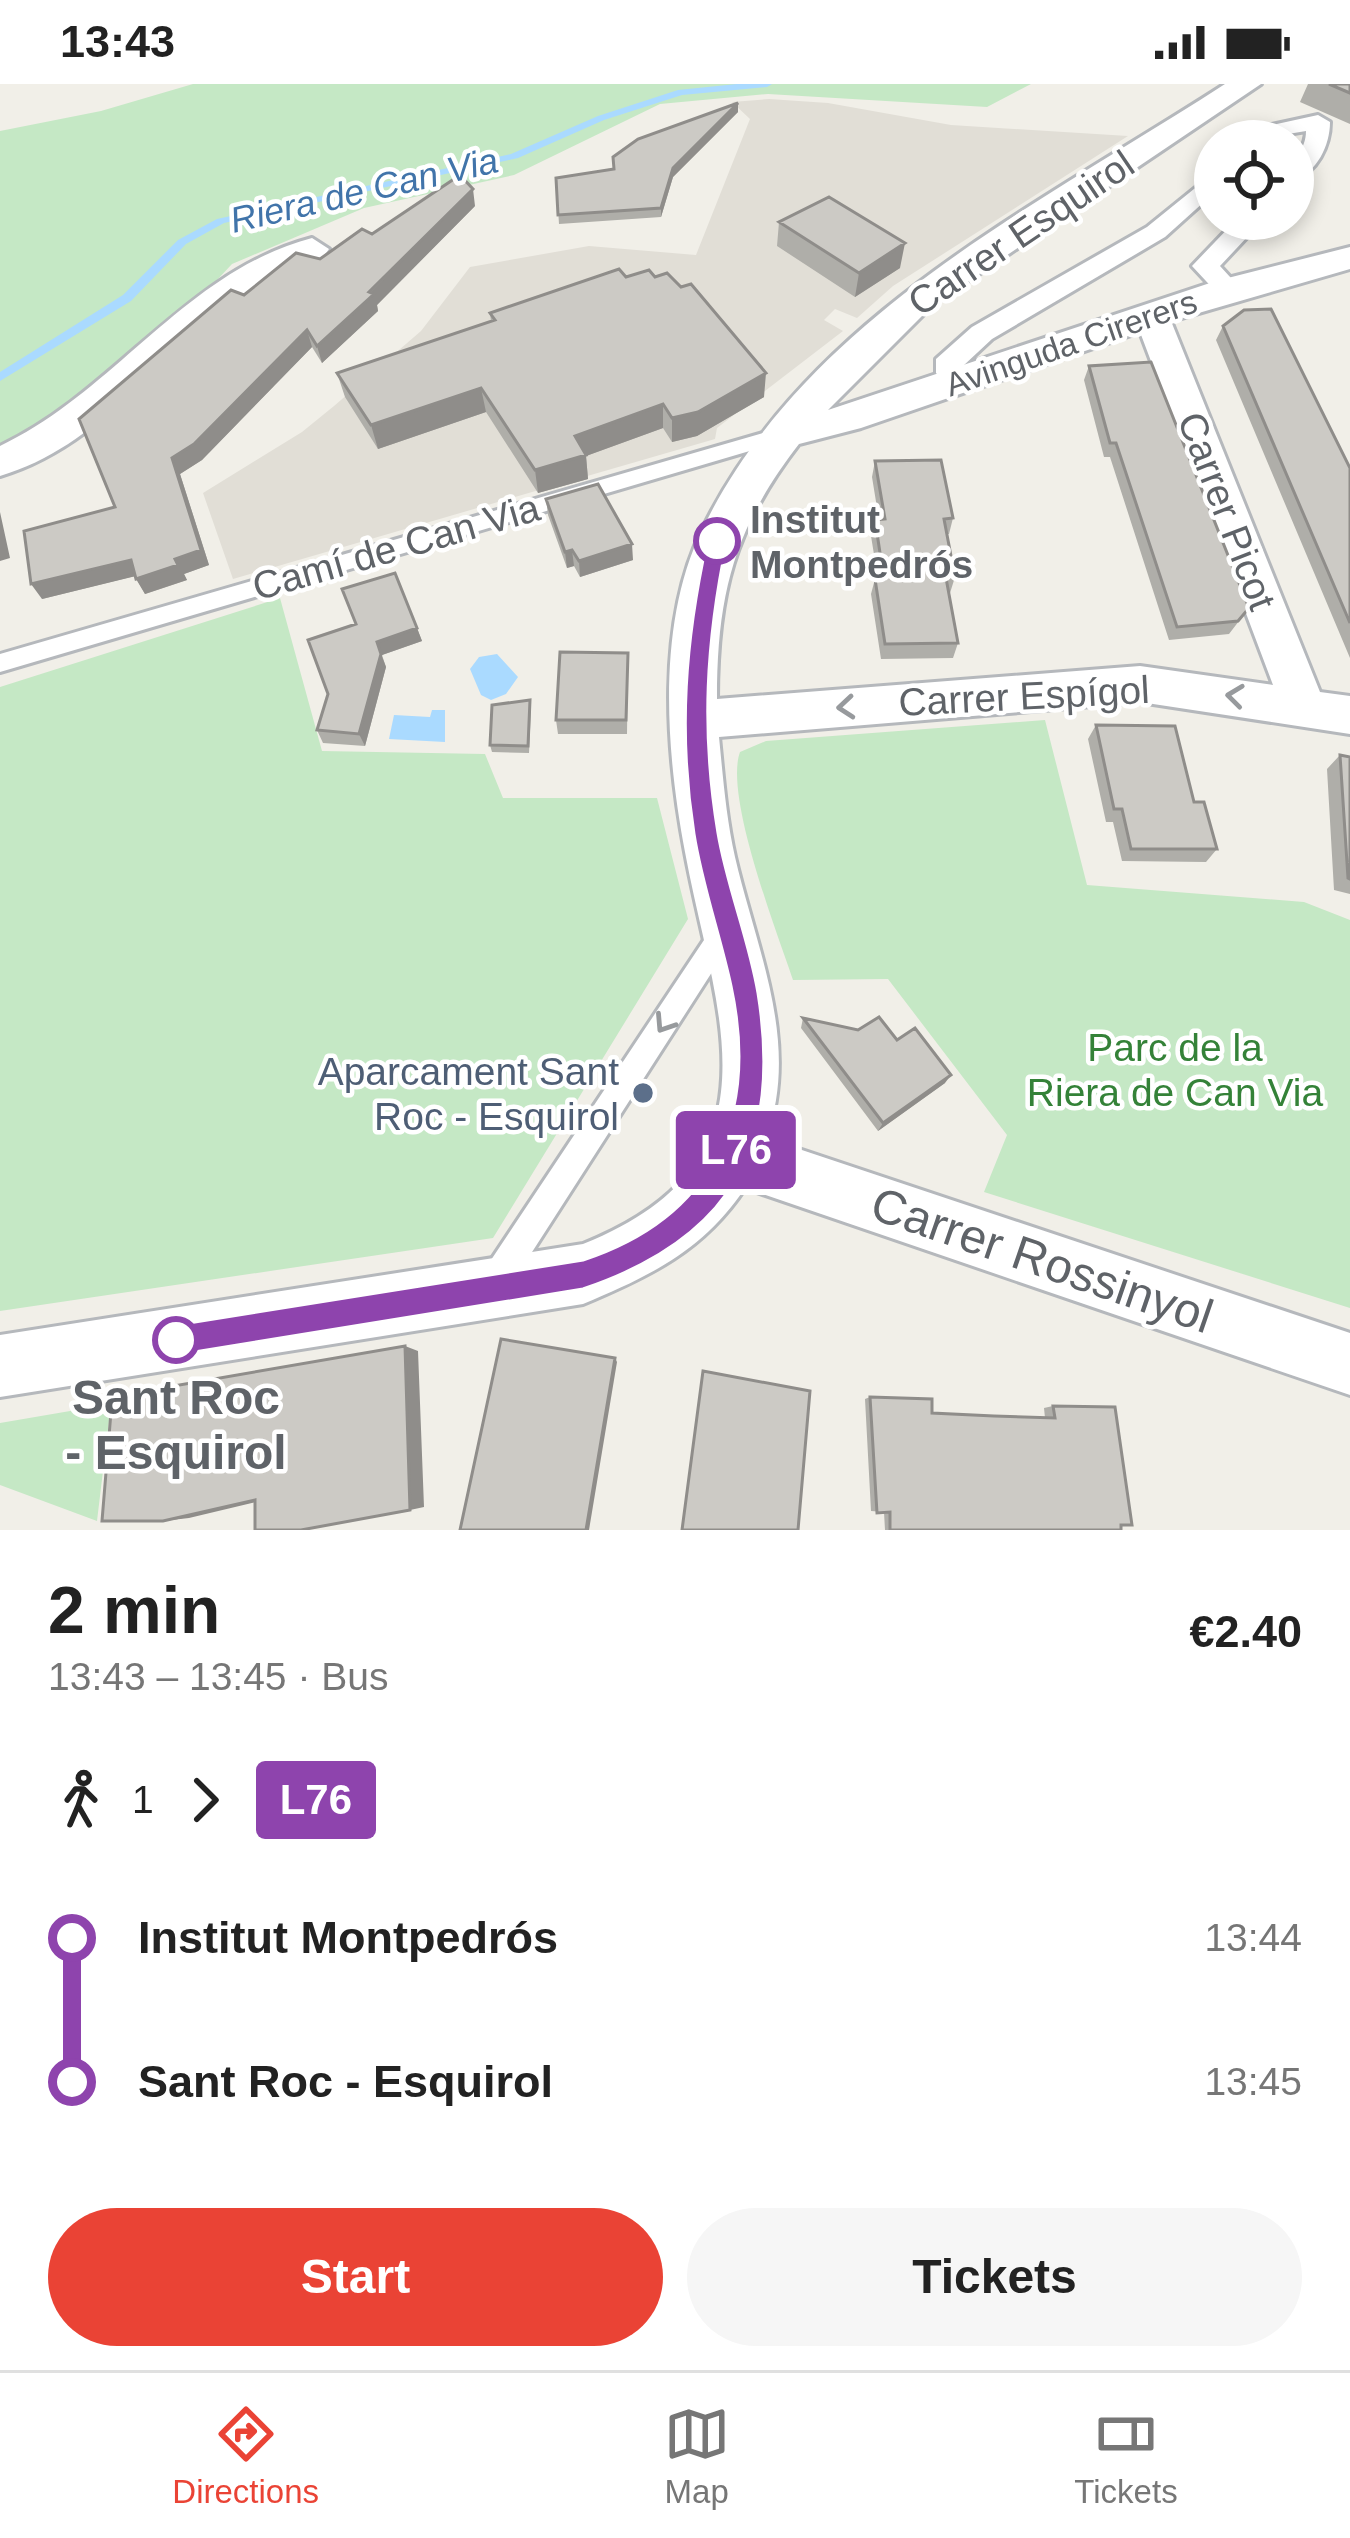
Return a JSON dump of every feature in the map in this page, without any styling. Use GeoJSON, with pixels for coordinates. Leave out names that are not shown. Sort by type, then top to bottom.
{"type":"FeatureCollection","features":[{"type":"Feature","properties":{"kind":"street","name":"Carrer Esquirol"},"geometry":{"type":"LineString","coordinates":[[735,1156],[749,1095],[750,1045],[745,991],[706,834],[696,720],[697,632],[713,548],[747,489],[881,331],[933,287],[1246,84]]}},
{"type":"Feature","properties":{"kind":"street"},"geometry":{"type":"LineString","coordinates":[[1314,123],[1318,122],[1314,148]]}},
{"type":"Feature","properties":{"kind":"street"},"geometry":{"type":"LineString","coordinates":[[961,381],[946,366],[982,333],[1156,232],[1194,198]]}},
{"type":"Feature","properties":{"kind":"street"},"geometry":{"type":"LineString","coordinates":[[1228,289],[1205,266],[1230,240]]}},
{"type":"Feature","properties":{"kind":"street"},"geometry":{"type":"LineString","coordinates":[[0,461],[74,423],[244,276],[312,249]]}},
{"type":"Feature","properties":{"kind":"street","name":"Avinguda Cirerers"},"geometry":{"type":"LineString","coordinates":[[792,432],[961,381],[1228,289],[1350,258]]}},
{"type":"Feature","properties":{"kind":"street","name":"Carrer Picot"},"geometry":{"type":"LineString","coordinates":[[1152,317],[1303,704]]}},
{"type":"Feature","properties":{"kind":"street","name":"Carrer Espígol"},"geometry":{"type":"LineString","coordinates":[[696,720],[1141,684],[1303,704],[1350,715]]}},
{"type":"Feature","properties":{"kind":"street"},"geometry":{"type":"LineString","coordinates":[[0,1366],[583,1274],[631,1258],[675,1232],[707,1199],[735,1156]]}},
{"type":"Feature","properties":{"kind":"street","name":"Carrer Rossinyol"},"geometry":{"type":"LineString","coordinates":[[735,1156],[1350,1364]]}},
{"type":"Feature","properties":{"kind":"lane","name":"Camí de Can Via"},"geometry":{"type":"LineString","coordinates":[[0,663],[792,432]]}},
{"type":"Feature","properties":{"kind":"lane"},"geometry":{"type":"LineString","coordinates":[[489,1291],[728,926]]}},
{"type":"Feature","properties":{"kind":"shaded area","name":"Institut Montpedrós"},"geometry":{"type":"Polygon","coordinates":[[[732,102],[828,103],[951,125],[1128,136],[893,286],[857,318],[835,309],[824,320],[843,331],[717,428],[715,439],[233,579],[203,493],[302,432],[334,406],[421,331],[470,267],[589,246],[696,255],[750,119],[732,102]]]}},
{"type":"Feature","properties":{"kind":"green space"},"geometry":{"type":"Polygon","coordinates":[[[193,84],[1031,84],[987,107],[768,94],[660,104],[514,175],[364,208],[232,264],[173,327],[64,421],[0,452],[0,131],[101,111],[193,84]]]}},
{"type":"Feature","properties":{"kind":"green space"},"geometry":{"type":"Polygon","coordinates":[[[280,598],[322,751],[485,754],[503,798],[657,798],[688,919],[493,1238],[0,1311],[0,687],[280,598]]]}},
{"type":"Feature","properties":{"kind":"green space","name":"Parc de la Riera de Can Via"},"geometry":{"type":"Polygon","coordinates":[[[1045,720],[1087,885],[1304,902],[1350,920],[1350,1308],[984,1192],[1007,1135],[888,979],[793,980],[746,831],[739,799],[740,752],[766,741],[1045,720]]]}},
{"type":"Feature","properties":{"kind":"green space"},"geometry":{"type":"Polygon","coordinates":[[[111,1404],[97,1521],[0,1485],[0,1423],[111,1404]]]}},
{"type":"Feature","properties":{"kind":"water"},"geometry":{"type":"Polygon","coordinates":[[[497,654],[518,677],[506,694],[491,700],[481,695],[470,669],[479,657],[497,654]]]}},
{"type":"Feature","properties":{"kind":"water"},"geometry":{"type":"Polygon","coordinates":[[[432,710],[445,710],[445,742],[389,739],[394,715],[430,717],[432,710]]]}},
{"type":"Feature","properties":{"kind":"building"},"geometry":{"type":"Polygon","coordinates":[[[1329,84],[1350,84],[1350,93],[1329,84]]]}},
{"type":"Feature","properties":{"kind":"building"},"geometry":{"type":"Polygon","coordinates":[[[738,103],[673,168],[661,208],[558,215],[556,178],[614,169],[613,157],[638,139],[738,103]]]}},
{"type":"Feature","properties":{"kind":"building"},"geometry":{"type":"Polygon","coordinates":[[[460,175],[473,189],[369,292],[374,294],[317,346],[307,330],[194,444],[172,458],[201,550],[175,559],[178,565],[136,579],[131,560],[31,584],[24,531],[115,507],[79,419],[231,290],[244,295],[296,253],[320,259],[362,229],[372,234],[460,175]]]}},
{"type":"Feature","properties":{"kind":"building"},"geometry":{"type":"Polygon","coordinates":[[[829,197],[905,243],[859,273],[779,222],[829,197]]]}},
{"type":"Feature","properties":{"kind":"building"},"geometry":{"type":"Polygon","coordinates":[[[619,269],[626,277],[649,270],[655,277],[667,273],[681,287],[691,284],[766,373],[698,412],[672,418],[663,404],[575,436],[586,455],[535,470],[481,388],[371,425],[337,373],[495,320],[490,313],[619,269]]]}},
{"type":"Feature","properties":{"kind":"building"},"geometry":{"type":"Polygon","coordinates":[[[1271,309],[1350,468],[1350,623],[1223,326],[1244,310],[1271,309]]]}},
{"type":"Feature","properties":{"kind":"building"},"geometry":{"type":"Polygon","coordinates":[[[1151,362],[1249,608],[1238,621],[1177,627],[1116,443],[1110,443],[1089,366],[1151,362]]]}},
{"type":"Feature","properties":{"kind":"building"},"geometry":{"type":"Polygon","coordinates":[[[941,460],[953,518],[944,519],[955,577],[946,578],[958,643],[885,644],[875,579],[884,579],[875,520],[885,519],[875,461],[941,460]]]}},
{"type":"Feature","properties":{"kind":"building"},"geometry":{"type":"Polygon","coordinates":[[[598,484],[632,544],[579,561],[572,550],[565,552],[546,499],[598,484]]]}},
{"type":"Feature","properties":{"kind":"building"},"geometry":{"type":"Polygon","coordinates":[[[395,573],[417,628],[377,642],[381,654],[359,734],[317,730],[328,694],[308,640],[356,624],[342,589],[395,573]]]}},
{"type":"Feature","properties":{"kind":"building"},"geometry":{"type":"Polygon","coordinates":[[[560,652],[628,653],[626,720],[556,720],[560,652]]]}},
{"type":"Feature","properties":{"kind":"building"},"geometry":{"type":"Polygon","coordinates":[[[530,700],[528,746],[490,745],[492,705],[530,700]]]}},
{"type":"Feature","properties":{"kind":"building"},"geometry":{"type":"Polygon","coordinates":[[[1096,725],[1175,726],[1194,802],[1204,802],[1217,849],[1131,849],[1122,809],[1114,809],[1096,725]]]}},
{"type":"Feature","properties":{"kind":"building"},"geometry":{"type":"Polygon","coordinates":[[[1340,755],[1350,757],[1350,879],[1348,878],[1340,755]]]}},
{"type":"Feature","properties":{"kind":"building"},"geometry":{"type":"Polygon","coordinates":[[[879,1017],[897,1040],[915,1028],[951,1075],[883,1123],[803,1018],[858,1030],[879,1017]]]}},
{"type":"Feature","properties":{"kind":"building"},"geometry":{"type":"Polygon","coordinates":[[[501,1339],[615,1358],[586,1530],[460,1530],[501,1339]]]}},
{"type":"Feature","properties":{"kind":"building"},"geometry":{"type":"Polygon","coordinates":[[[405,1346],[410,1510],[301,1530],[255,1530],[255,1500],[163,1521],[102,1521],[111,1412],[132,1407],[133,1393],[405,1346]]]}},
{"type":"Feature","properties":{"kind":"building"},"geometry":{"type":"Polygon","coordinates":[[[703,1371],[810,1391],[798,1530],[682,1530],[703,1371]]]}},
{"type":"Feature","properties":{"kind":"building"},"geometry":{"type":"Polygon","coordinates":[[[870,1397],[932,1399],[932,1413],[994,1416],[1055,1418],[1053,1406],[1115,1407],[1132,1525],[1121,1525],[1121,1530],[890,1530],[890,1512],[877,1513],[870,1397]]]}},
{"type":"Feature","properties":{"kind":"waterway","name":"Riera de Can Via"},"geometry":{"type":"LineString","coordinates":[[0,377],[127,298],[182,242],[221,221],[514,156],[601,118],[681,92],[767,84]]}},
{"type":"Feature","properties":{"kind":"bus line","name":"L76"},"geometry":{"type":"LineString","coordinates":[[176,1340],[583,1274],[631,1258],[675,1232],[707,1199],[735,1156],[749,1095],[750,1045],[745,991],[706,834],[696,720],[697,632],[717,541]]}},
{"type":"Feature","properties":{"kind":"place","name":"Institut Montpedrós"},"geometry":{"type":"Point","coordinates":[717,541]}},
{"type":"Feature","properties":{"kind":"place","name":"Aparcament Sant Roc - Esquirol"},"geometry":{"type":"Point","coordinates":[643,1093]}},
{"type":"Feature","properties":{"kind":"place","name":"Sant Roc - Esquirol"},"geometry":{"type":"Point","coordinates":[176,1340]}}]}
